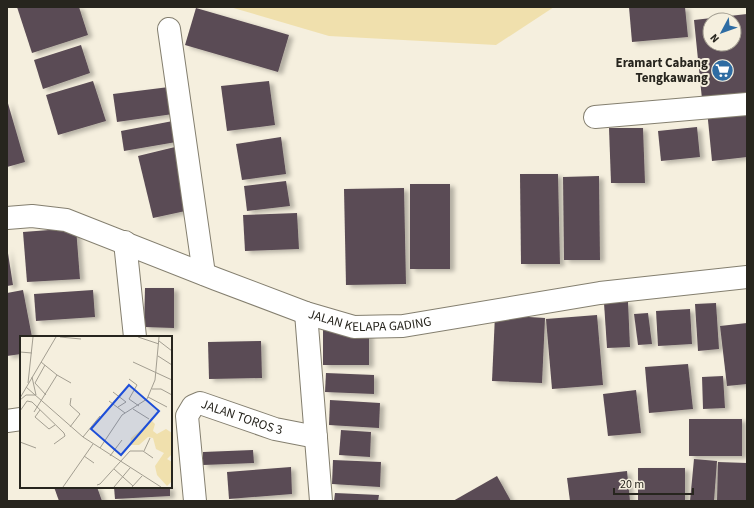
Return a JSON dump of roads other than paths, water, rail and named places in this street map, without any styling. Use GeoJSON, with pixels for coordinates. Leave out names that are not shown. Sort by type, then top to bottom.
{"type":"FeatureCollection","features":[{"type":"Feature","properties":{"kind":"street"},"geometry":{"type":"LineString","coordinates":[[169,29],[204,274]]}},
{"type":"Feature","properties":{"kind":"street"},"geometry":{"type":"LineString","coordinates":[[595,117],[747,104]]}},
{"type":"Feature","properties":{"kind":"street","name":"JALAN KELAPA GADING"},"geometry":{"type":"LineString","coordinates":[[7,218],[32,216],[66,220],[306,313],[354,327],[403,326],[600,293],[747,277]]}},
{"type":"Feature","properties":{"kind":"street"},"geometry":{"type":"LineString","coordinates":[[125,242],[135,336]]}},
{"type":"Feature","properties":{"kind":"street"},"geometry":{"type":"LineString","coordinates":[[306,313],[321,501]]}},
{"type":"Feature","properties":{"kind":"street","name":"JALAN TOROS 3"},"geometry":{"type":"LineString","coordinates":[[195,501],[187,416],[193,406],[200,402],[275,429],[316,437]]}},
{"type":"Feature","properties":{"kind":"street"},"geometry":{"type":"LineString","coordinates":[[7,421],[20,419]]}},
{"type":"Feature","properties":{"kind":"place","name":"Eramart Cabang Tengkawang"},"geometry":{"type":"Point","coordinates":[723,70]}}]}
